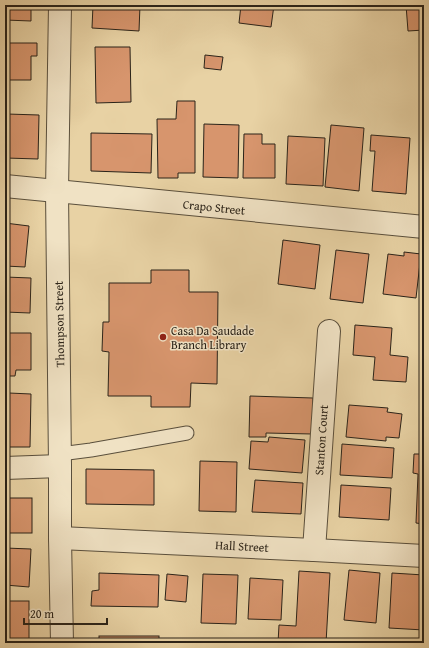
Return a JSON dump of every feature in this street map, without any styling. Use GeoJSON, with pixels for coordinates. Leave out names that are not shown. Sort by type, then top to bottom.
{"type":"FeatureCollection","features":[{"type":"Feature","properties":{"kind":"street","name":"Thompson Street"},"geometry":{"type":"LineString","coordinates":[[60,5],[57,191],[62,643]]}},
{"type":"Feature","properties":{"kind":"street","name":"Crapo Street"},"geometry":{"type":"LineString","coordinates":[[5,186],[424,227]]}},
{"type":"Feature","properties":{"kind":"street","name":"Stanton Court"},"geometry":{"type":"LineString","coordinates":[[314,550],[329,331]]}},
{"type":"Feature","properties":{"kind":"street"},"geometry":{"type":"LineString","coordinates":[[5,468],[60,460]]}},
{"type":"Feature","properties":{"kind":"street","name":"Hall Street"},"geometry":{"type":"LineString","coordinates":[[60,538],[424,556]]}},
{"type":"Feature","properties":{"kind":"lane"},"geometry":{"type":"LineString","coordinates":[[60,460],[91,450],[187,433]]}},
{"type":"Feature","properties":{"kind":"building"},"geometry":{"type":"Polygon","coordinates":[[[5,5],[31,5],[31,21],[5,20],[5,5]]]}},
{"type":"Feature","properties":{"kind":"building"},"geometry":{"type":"Polygon","coordinates":[[[93,5],[140,5],[139,31],[92,28],[93,5]]]}},
{"type":"Feature","properties":{"kind":"building"},"geometry":{"type":"Polygon","coordinates":[[[241,5],[274,5],[271,27],[239,23],[241,5]]]}},
{"type":"Feature","properties":{"kind":"building"},"geometry":{"type":"Polygon","coordinates":[[[406,5],[424,5],[424,30],[408,31],[406,5]]]}},
{"type":"Feature","properties":{"kind":"building"},"geometry":{"type":"Polygon","coordinates":[[[5,43],[37,43],[37,56],[31,56],[31,80],[5,80],[5,43]]]}},
{"type":"Feature","properties":{"kind":"building"},"geometry":{"type":"Polygon","coordinates":[[[95,47],[130,47],[131,102],[96,103],[95,47]]]}},
{"type":"Feature","properties":{"kind":"building"},"geometry":{"type":"Polygon","coordinates":[[[205,55],[223,57],[221,70],[204,68],[205,55]]]}},
{"type":"Feature","properties":{"kind":"building"},"geometry":{"type":"Polygon","coordinates":[[[177,101],[195,101],[195,173],[178,173],[178,178],[158,178],[157,119],[176,119],[177,101]]]}},
{"type":"Feature","properties":{"kind":"building"},"geometry":{"type":"Polygon","coordinates":[[[7,114],[39,115],[38,159],[6,158],[7,114]]]}},
{"type":"Feature","properties":{"kind":"building"},"geometry":{"type":"Polygon","coordinates":[[[204,124],[239,125],[238,178],[203,177],[204,124]]]}},
{"type":"Feature","properties":{"kind":"building"},"geometry":{"type":"Polygon","coordinates":[[[331,125],[364,128],[359,191],[325,187],[331,125]]]}},
{"type":"Feature","properties":{"kind":"building"},"geometry":{"type":"Polygon","coordinates":[[[91,133],[152,134],[151,173],[91,171],[91,133]]]}},
{"type":"Feature","properties":{"kind":"building"},"geometry":{"type":"Polygon","coordinates":[[[244,134],[262,134],[262,144],[275,144],[275,178],[243,178],[244,134]]]}},
{"type":"Feature","properties":{"kind":"building"},"geometry":{"type":"Polygon","coordinates":[[[371,135],[410,138],[406,194],[372,191],[375,151],[370,151],[371,135]]]}},
{"type":"Feature","properties":{"kind":"building"},"geometry":{"type":"Polygon","coordinates":[[[288,136],[325,138],[323,186],[286,184],[288,136]]]}},
{"type":"Feature","properties":{"kind":"building"},"geometry":{"type":"Polygon","coordinates":[[[5,223],[29,226],[25,267],[5,266],[5,223]]]}},
{"type":"Feature","properties":{"kind":"building"},"geometry":{"type":"Polygon","coordinates":[[[283,240],[320,245],[315,289],[278,284],[283,240]]]}},
{"type":"Feature","properties":{"kind":"building"},"geometry":{"type":"Polygon","coordinates":[[[336,250],[369,254],[363,303],[330,299],[336,250]]]}},
{"type":"Feature","properties":{"kind":"building"},"geometry":{"type":"Polygon","coordinates":[[[404,252],[421,254],[416,298],[383,294],[388,254],[404,256],[404,252]]]}},
{"type":"Feature","properties":{"kind":"building"},"geometry":{"type":"Polygon","coordinates":[[[151,270],[189,270],[189,292],[218,292],[217,384],[191,383],[190,407],[151,407],[151,396],[108,396],[109,352],[102,351],[103,322],[109,322],[109,283],[151,283],[151,270]]]}},
{"type":"Feature","properties":{"kind":"building"},"geometry":{"type":"Polygon","coordinates":[[[5,277],[31,278],[30,313],[5,312],[5,277]]]}},
{"type":"Feature","properties":{"kind":"building"},"geometry":{"type":"Polygon","coordinates":[[[355,325],[392,328],[390,355],[408,357],[406,382],[373,380],[375,357],[353,355],[355,325]]]}},
{"type":"Feature","properties":{"kind":"building"},"geometry":{"type":"Polygon","coordinates":[[[5,333],[31,333],[31,370],[16,370],[15,376],[5,376],[5,333]]]}},
{"type":"Feature","properties":{"kind":"building"},"geometry":{"type":"Polygon","coordinates":[[[9,393],[31,394],[30,447],[5,447],[5,408],[8,408],[9,393]]]}},
{"type":"Feature","properties":{"kind":"building"},"geometry":{"type":"Polygon","coordinates":[[[250,396],[313,398],[312,434],[266,433],[266,437],[249,437],[250,396]]]}},
{"type":"Feature","properties":{"kind":"building"},"geometry":{"type":"Polygon","coordinates":[[[349,405],[388,408],[387,412],[402,414],[399,438],[386,437],[386,441],[346,437],[349,405]]]}},
{"type":"Feature","properties":{"kind":"building"},"geometry":{"type":"Polygon","coordinates":[[[269,437],[305,440],[302,473],[249,469],[251,441],[268,442],[269,437]]]}},
{"type":"Feature","properties":{"kind":"building"},"geometry":{"type":"Polygon","coordinates":[[[342,444],[394,448],[392,478],[340,475],[342,444]]]}},
{"type":"Feature","properties":{"kind":"building"},"geometry":{"type":"Polygon","coordinates":[[[414,454],[424,454],[424,524],[416,523],[418,474],[413,473],[414,454]]]}},
{"type":"Feature","properties":{"kind":"building"},"geometry":{"type":"Polygon","coordinates":[[[200,461],[237,462],[236,512],[199,511],[200,461]]]}},
{"type":"Feature","properties":{"kind":"building"},"geometry":{"type":"Polygon","coordinates":[[[86,469],[154,470],[154,505],[86,504],[86,469]]]}},
{"type":"Feature","properties":{"kind":"building"},"geometry":{"type":"Polygon","coordinates":[[[255,480],[303,483],[301,514],[252,512],[255,480]]]}},
{"type":"Feature","properties":{"kind":"building"},"geometry":{"type":"Polygon","coordinates":[[[341,485],[391,488],[389,520],[339,517],[341,485]]]}},
{"type":"Feature","properties":{"kind":"building"},"geometry":{"type":"Polygon","coordinates":[[[5,498],[32,498],[32,533],[5,533],[5,498]]]}},
{"type":"Feature","properties":{"kind":"building"},"geometry":{"type":"Polygon","coordinates":[[[5,548],[31,549],[29,587],[5,585],[5,548]]]}},
{"type":"Feature","properties":{"kind":"building"},"geometry":{"type":"Polygon","coordinates":[[[349,570],[380,573],[376,623],[344,620],[349,570]]]}},
{"type":"Feature","properties":{"kind":"building"},"geometry":{"type":"Polygon","coordinates":[[[299,571],[330,573],[326,643],[278,643],[279,625],[296,626],[299,571]]]}},
{"type":"Feature","properties":{"kind":"building"},"geometry":{"type":"Polygon","coordinates":[[[99,573],[159,575],[158,607],[91,606],[92,591],[99,590],[99,573]]]}},
{"type":"Feature","properties":{"kind":"building"},"geometry":{"type":"Polygon","coordinates":[[[392,573],[424,575],[424,630],[389,628],[392,573]]]}},
{"type":"Feature","properties":{"kind":"building"},"geometry":{"type":"Polygon","coordinates":[[[167,574],[188,576],[186,602],[165,600],[167,574]]]}},
{"type":"Feature","properties":{"kind":"building"},"geometry":{"type":"Polygon","coordinates":[[[203,574],[238,575],[236,624],[201,623],[203,574]]]}},
{"type":"Feature","properties":{"kind":"building"},"geometry":{"type":"Polygon","coordinates":[[[250,578],[283,580],[281,620],[248,619],[250,578]]]}},
{"type":"Feature","properties":{"kind":"building"},"geometry":{"type":"Polygon","coordinates":[[[5,601],[29,601],[29,643],[5,643],[5,601]]]}},
{"type":"Feature","properties":{"kind":"building"},"geometry":{"type":"Polygon","coordinates":[[[99,636],[159,636],[159,643],[99,643],[99,636]]]}},
{"type":"Feature","properties":{"kind":"place","name":"Casa Da Saudade Branch Library"},"geometry":{"type":"Point","coordinates":[163,337]}}]}
